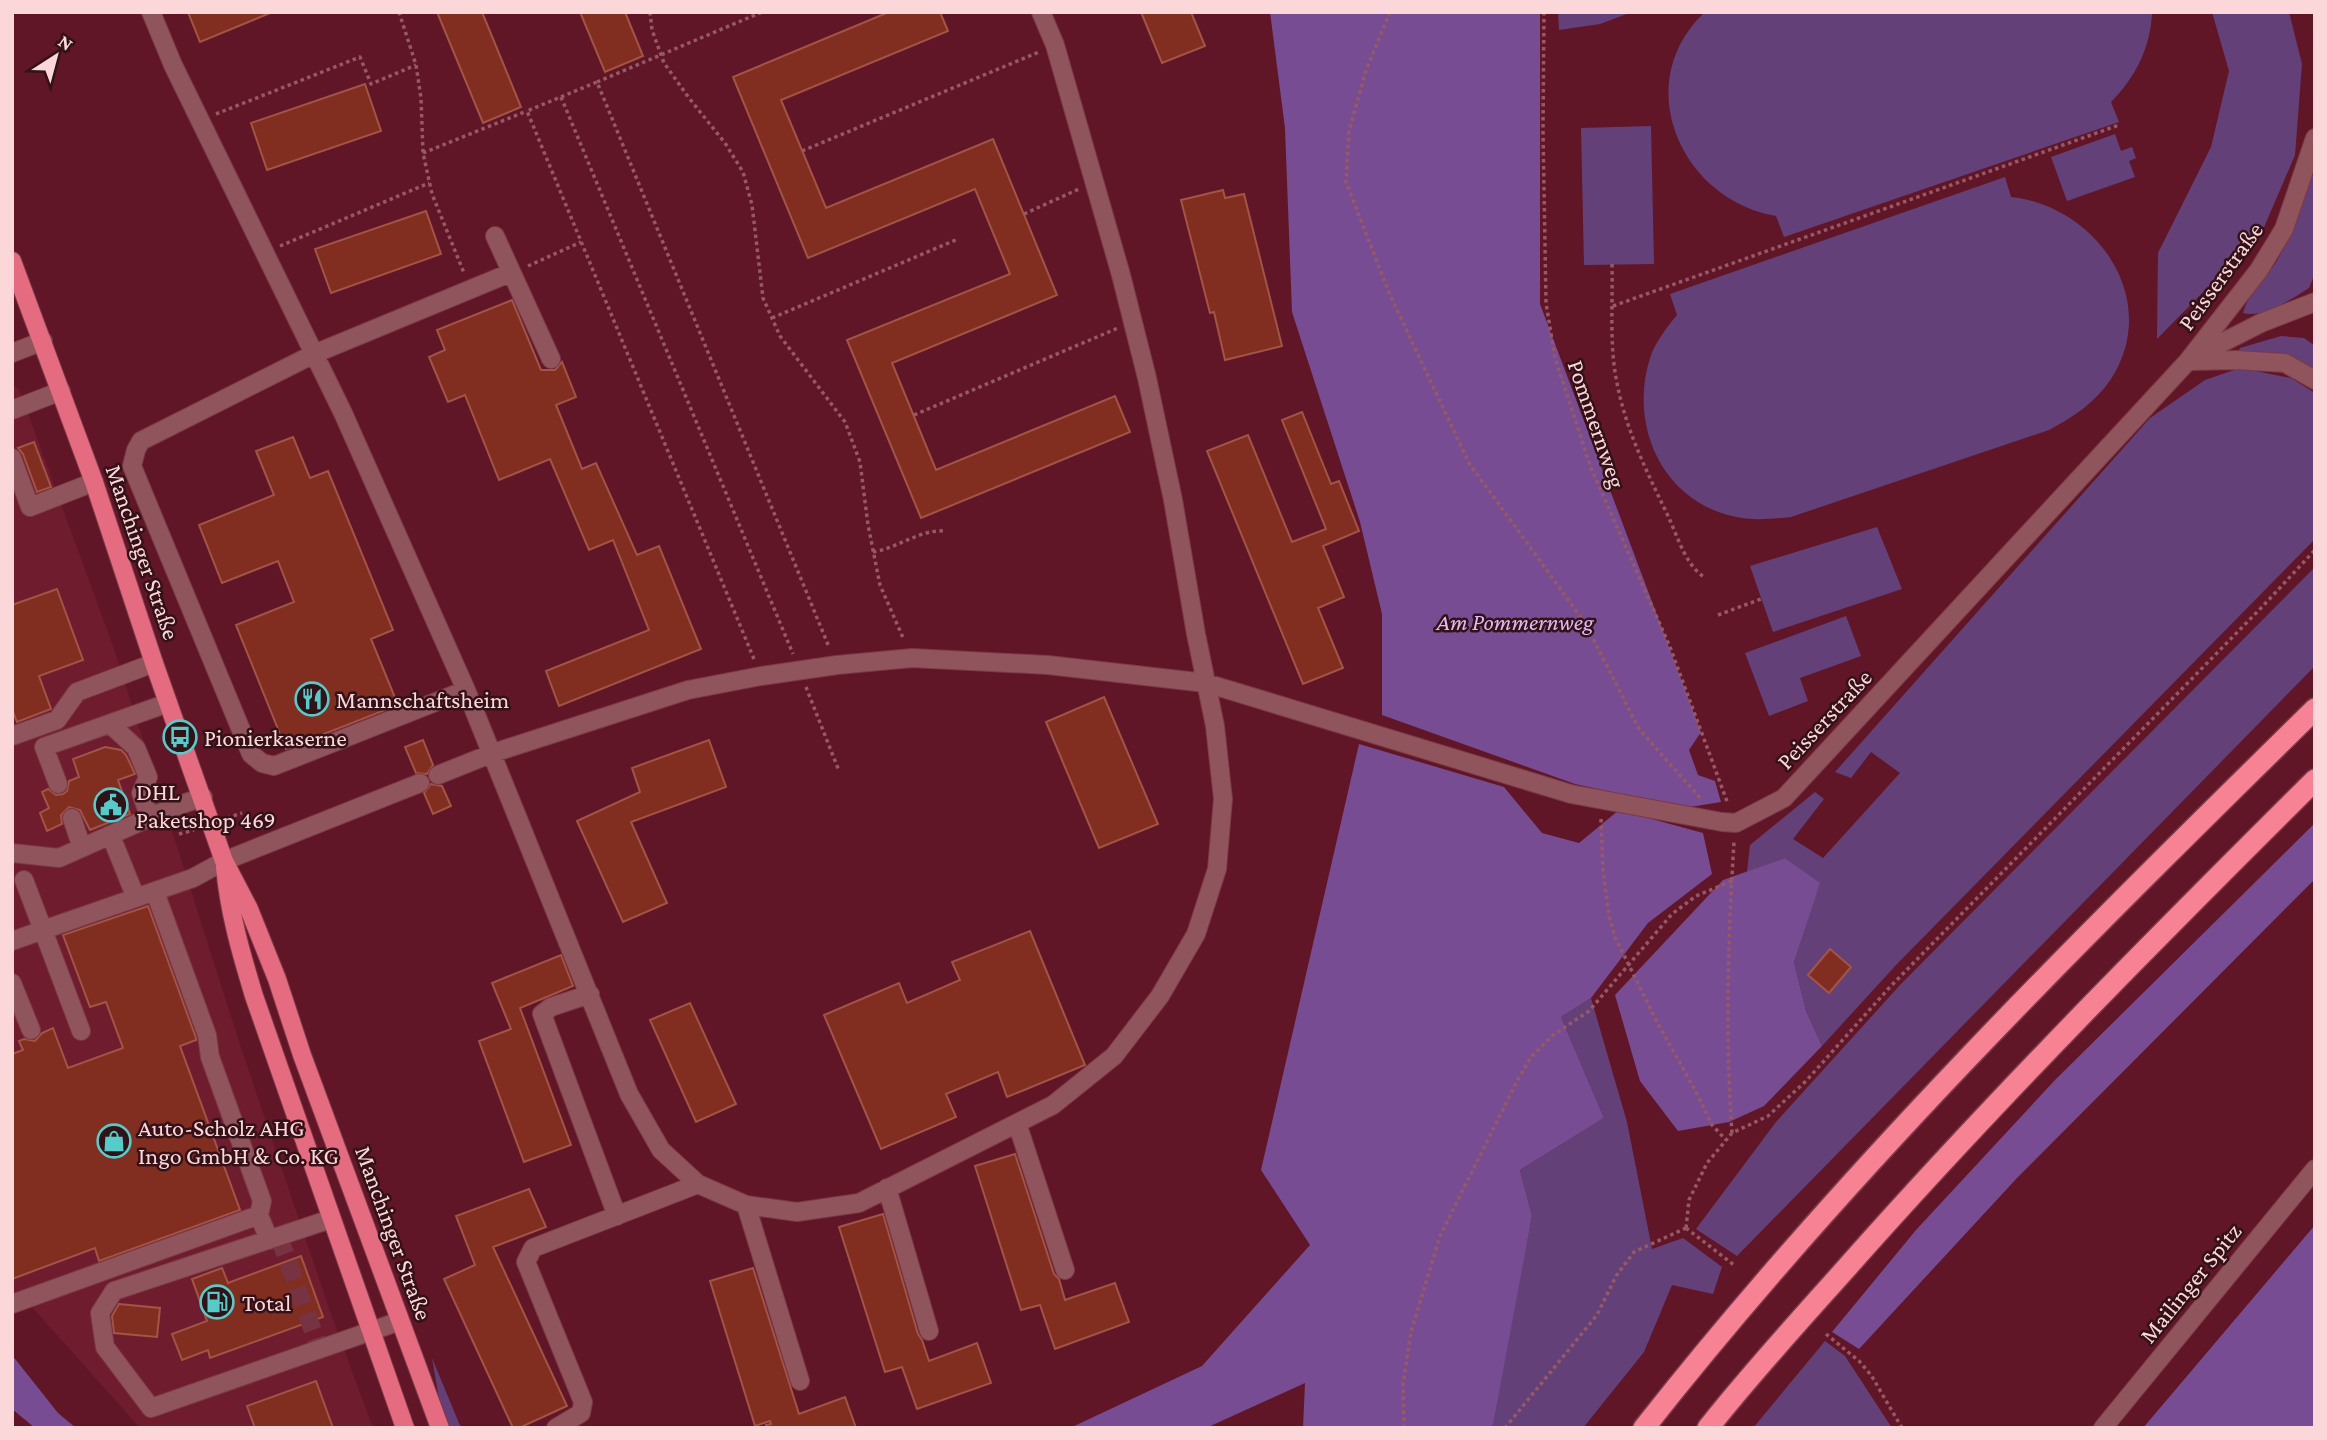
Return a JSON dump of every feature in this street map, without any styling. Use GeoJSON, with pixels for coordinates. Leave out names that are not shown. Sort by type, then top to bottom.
{"type":"FeatureCollection","features":[{"type":"Feature","properties":{"kind":"highway"},"geometry":{"type":"LineString","coordinates":[[1644,1428],[1709,1346],[1905,1125],[2149,872],[2315,709]]}},
{"type":"Feature","properties":{"kind":"highway"},"geometry":{"type":"LineString","coordinates":[[1708,1428],[1746,1381],[1945,1157],[2186,908],[2315,780]]}},
{"type":"Feature","properties":{"kind":"main road","name":"Manchinger Straße"},"geometry":{"type":"LineString","coordinates":[[12,261],[44,341],[94,482],[154,663],[224,860],[249,909],[277,979],[302,1055],[440,1428]]}},
{"type":"Feature","properties":{"kind":"main road","name":"Manchinger Straße"},"geometry":{"type":"LineString","coordinates":[[224,860],[229,904],[238,944],[405,1428]]}},
{"type":"Feature","properties":{"kind":"street"},"geometry":{"type":"LineString","coordinates":[[151,12],[173,65],[343,413],[466,690],[629,1094],[661,1150],[698,1184],[746,1205],[797,1212],[859,1203],[1053,1105],[1114,1056],[1160,996],[1196,934],[1217,869],[1223,799],[1215,726],[1173,500],[1133,322],[1096,182],[1055,45],[1041,12]]}},
{"type":"Feature","properties":{"kind":"street","name":"Peisserstraße"},"geometry":{"type":"LineString","coordinates":[[1729,822],[1784,798],[2188,361],[2259,270],[2284,229],[2315,138]]}},
{"type":"Feature","properties":{"kind":"street"},"geometry":{"type":"LineString","coordinates":[[495,236],[551,359]]}},
{"type":"Feature","properties":{"kind":"street"},"geometry":{"type":"LineString","coordinates":[[466,690],[274,766],[262,763],[251,754],[132,466],[141,441],[314,354],[510,274]]}},
{"type":"Feature","properties":{"kind":"street","name":"Peisserstraße"},"geometry":{"type":"LineString","coordinates":[[2188,361],[2261,323],[2315,302]]}},
{"type":"Feature","properties":{"kind":"street"},"geometry":{"type":"LineString","coordinates":[[12,353],[44,341]]}},
{"type":"Feature","properties":{"kind":"street","name":"Peisserstraße"},"geometry":{"type":"LineString","coordinates":[[2188,361],[2285,363],[2315,380]]}},
{"type":"Feature","properties":{"kind":"street"},"geometry":{"type":"LineString","coordinates":[[12,410],[61,391]]}},
{"type":"Feature","properties":{"kind":"street"},"geometry":{"type":"LineString","coordinates":[[12,458],[30,507],[94,482]]}},
{"type":"Feature","properties":{"kind":"street"},"geometry":{"type":"LineString","coordinates":[[438,775],[493,753],[688,690],[799,670],[912,658],[1048,665],[1206,683],[1571,794],[1729,822]]}},
{"type":"Feature","properties":{"kind":"street"},"geometry":{"type":"LineString","coordinates":[[12,736],[57,720],[76,692],[154,663]]}},
{"type":"Feature","properties":{"kind":"street"},"geometry":{"type":"LineString","coordinates":[[58,783],[44,747],[168,703]]}},
{"type":"Feature","properties":{"kind":"street"},"geometry":{"type":"LineString","coordinates":[[110,724],[136,748],[148,777],[141,793],[150,818]]}},
{"type":"Feature","properties":{"kind":"street"},"geometry":{"type":"LineString","coordinates":[[12,941],[193,878],[224,860],[420,783]]}},
{"type":"Feature","properties":{"kind":"street"},"geometry":{"type":"LineString","coordinates":[[12,853],[59,858],[202,797]]}},
{"type":"Feature","properties":{"kind":"street"},"geometry":{"type":"LineString","coordinates":[[72,818],[82,848]]}},
{"type":"Feature","properties":{"kind":"street"},"geometry":{"type":"LineString","coordinates":[[111,836],[136,898]]}},
{"type":"Feature","properties":{"kind":"street"},"geometry":{"type":"LineString","coordinates":[[24,880],[81,1031]]}},
{"type":"Feature","properties":{"kind":"street"},"geometry":{"type":"LineString","coordinates":[[155,891],[207,1035],[210,1058],[262,1201],[259,1215],[269,1240]]}},
{"type":"Feature","properties":{"kind":"street"},"geometry":{"type":"LineString","coordinates":[[12,983],[31,1030]]}},
{"type":"Feature","properties":{"kind":"street"},"geometry":{"type":"LineString","coordinates":[[590,994],[551,1007],[542,1014],[617,1216]]}},
{"type":"Feature","properties":{"kind":"street"},"geometry":{"type":"LineString","coordinates":[[1017,1123],[1065,1270]]}},
{"type":"Feature","properties":{"kind":"street","name":"Mailinger Spitz"},"geometry":{"type":"LineString","coordinates":[[2103,1428],[2315,1169]]}},
{"type":"Feature","properties":{"kind":"street"},"geometry":{"type":"LineString","coordinates":[[556,1428],[581,1413],[583,1402],[526,1262],[533,1248],[698,1184]]}},
{"type":"Feature","properties":{"kind":"street"},"geometry":{"type":"LineString","coordinates":[[887,1188],[929,1331]]}},
{"type":"Feature","properties":{"kind":"street"},"geometry":{"type":"LineString","coordinates":[[746,1205],[800,1381]]}},
{"type":"Feature","properties":{"kind":"street"},"geometry":{"type":"LineString","coordinates":[[12,1304],[259,1215]]}},
{"type":"Feature","properties":{"kind":"street"},"geometry":{"type":"LineString","coordinates":[[331,1219],[114,1291],[100,1313],[105,1347],[151,1408],[401,1321]]}},
{"type":"Feature","properties":{"kind":"path"},"geometry":{"type":"LineString","coordinates":[[399,12],[416,65],[429,183],[472,290]]}},
{"type":"Feature","properties":{"kind":"path"},"geometry":{"type":"LineString","coordinates":[[650,12],[652,30],[664,63],[725,143],[743,172],[752,205],[763,298],[780,336],[845,422],[860,462],[868,525],[880,585],[912,658]]}},
{"type":"Feature","properties":{"kind":"path"},"geometry":{"type":"LineString","coordinates":[[424,153],[762,12]]}},
{"type":"Feature","properties":{"kind":"path"},"geometry":{"type":"LineString","coordinates":[[1390,12],[1366,70],[1349,131],[1346,182],[1390,295],[1469,463],[1585,622],[1639,729],[1729,822],[1732,880],[1729,1078],[1732,1133]]}},
{"type":"Feature","properties":{"kind":"path","name":"Pommernweg"},"geometry":{"type":"LineString","coordinates":[[1544,12],[1542,130],[1546,303],[1555,358],[1591,468],[1670,648],[1729,822]]}},
{"type":"Feature","properties":{"kind":"path"},"geometry":{"type":"LineString","coordinates":[[802,151],[1055,45]]}},
{"type":"Feature","properties":{"kind":"path"},"geometry":{"type":"LineString","coordinates":[[201,120],[360,57],[372,84],[416,65]]}},
{"type":"Feature","properties":{"kind":"path"},"geometry":{"type":"LineString","coordinates":[[597,82],[837,665]]}},
{"type":"Feature","properties":{"kind":"path"},"geometry":{"type":"LineString","coordinates":[[561,97],[839,771]]}},
{"type":"Feature","properties":{"kind":"path"},"geometry":{"type":"LineString","coordinates":[[527,111],[761,676]]}},
{"type":"Feature","properties":{"kind":"path"},"geometry":{"type":"LineString","coordinates":[[1613,306],[2119,125]]}},
{"type":"Feature","properties":{"kind":"path"},"geometry":{"type":"LineString","coordinates":[[1024,214],[1096,182]]}},
{"type":"Feature","properties":{"kind":"path"},"geometry":{"type":"LineString","coordinates":[[265,252],[429,183]]}},
{"type":"Feature","properties":{"kind":"path"},"geometry":{"type":"LineString","coordinates":[[772,318],[958,239]]}},
{"type":"Feature","properties":{"kind":"path"},"geometry":{"type":"LineString","coordinates":[[510,274],[581,242]]}},
{"type":"Feature","properties":{"kind":"path"},"geometry":{"type":"LineString","coordinates":[[1612,264],[1616,381],[1623,409],[1638,455],[1682,547],[1694,571],[1704,577]]}},
{"type":"Feature","properties":{"kind":"path"},"geometry":{"type":"LineString","coordinates":[[914,415],[1133,322]]}},
{"type":"Feature","properties":{"kind":"path"},"geometry":{"type":"LineString","coordinates":[[873,552],[886,550],[933,530],[945,531]]}},
{"type":"Feature","properties":{"kind":"path"},"geometry":{"type":"LineString","coordinates":[[1686,1228],[1689,1200],[1707,1163],[1732,1133],[1768,1116],[1806,1081],[1889,988],[2315,550]]}},
{"type":"Feature","properties":{"kind":"path"},"geometry":{"type":"LineString","coordinates":[[1717,615],[1761,599]]}},
{"type":"Feature","properties":{"kind":"path"},"geometry":{"type":"LineString","coordinates":[[1600,799],[1603,870],[1609,916],[1615,937],[1712,1125],[1726,1140]]}},
{"type":"Feature","properties":{"kind":"path"},"geometry":{"type":"LineString","coordinates":[[1404,1428],[1403,1384],[1411,1332],[1440,1236],[1531,1057],[1553,1035],[1589,1011],[1672,914],[1696,896],[1732,880]]}},
{"type":"Feature","properties":{"kind":"path"},"geometry":{"type":"LineString","coordinates":[[1686,1228],[1734,1265]]}},
{"type":"Feature","properties":{"kind":"path"},"geometry":{"type":"LineString","coordinates":[[1504,1428],[1597,1315],[1616,1276],[1634,1252],[1686,1228]]}},
{"type":"Feature","properties":{"kind":"path"},"geometry":{"type":"LineString","coordinates":[[1826,1334],[1859,1361],[1871,1375],[1902,1428]]}},
{"type":"Feature","properties":{"kind":"shaded area"},"geometry":{"type":"Polygon","coordinates":[[[1558,12],[1632,12],[1600,24],[1559,30],[1558,12]]]}},
{"type":"Feature","properties":{"kind":"shaded area"},"geometry":{"type":"Polygon","coordinates":[[[1705,12],[2152,12],[2149,37],[2140,61],[2111,102],[2119,122],[1784,237],[1776,216],[1743,206],[1714,187],[1692,163],[1676,135],[1669,104],[1671,72],[1682,40],[1705,12]]]}},
{"type":"Feature","properties":{"kind":"shaded area"},"geometry":{"type":"Polygon","coordinates":[[[2212,12],[2289,12],[2302,64],[2295,155],[2262,232],[2157,339],[2158,253],[2211,147],[2229,71],[2212,12]]]}},
{"type":"Feature","properties":{"kind":"shaded area"},"geometry":{"type":"Polygon","coordinates":[[[1651,126],[1654,264],[1584,265],[1581,128],[1651,126]]]}},
{"type":"Feature","properties":{"kind":"shaded area"},"geometry":{"type":"Polygon","coordinates":[[[2115,134],[2121,151],[2132,147],[2136,158],[2129,161],[2135,177],[2067,201],[2051,157],[2115,134]]]}},
{"type":"Feature","properties":{"kind":"shaded area"},"geometry":{"type":"Polygon","coordinates":[[[2315,163],[2315,273],[2309,288],[2268,310],[2243,313],[2285,245],[2300,211],[2315,163]]]}},
{"type":"Feature","properties":{"kind":"shaded area"},"geometry":{"type":"Polygon","coordinates":[[[2005,177],[2011,197],[2042,204],[2070,218],[2094,238],[2112,262],[2124,289],[2129,318],[2125,349],[2111,379],[2091,402],[2049,430],[1791,517],[1754,519],[1732,516],[1707,507],[1686,493],[1669,475],[1656,454],[1648,431],[1644,406],[1645,380],[1651,355],[1677,315],[1670,294],[2005,177]]]}},
{"type":"Feature","properties":{"kind":"shaded area"},"geometry":{"type":"Polygon","coordinates":[[[2281,336],[2304,338],[2315,346],[2315,369],[2277,356],[2237,353],[2240,348],[2281,336]]]}},
{"type":"Feature","properties":{"kind":"shaded area"},"geometry":{"type":"Polygon","coordinates":[[[2240,368],[2291,378],[2315,393],[2315,539],[1896,965],[1822,1046],[1806,1011],[1794,962],[1819,883],[1785,858],[1747,872],[1750,845],[1815,792],[1824,799],[1793,839],[1823,858],[1900,773],[1871,752],[1851,778],[1835,772],[2150,418],[2205,380],[2240,368]]]}},
{"type":"Feature","properties":{"kind":"shaded area"},"geometry":{"type":"Polygon","coordinates":[[[12,385],[19,389],[113,646],[241,1048],[332,1317],[373,1428],[140,1428],[32,1307],[12,1313],[12,385]]]}},
{"type":"Feature","properties":{"kind":"shaded area"},"geometry":{"type":"Polygon","coordinates":[[[1877,527],[1902,589],[1773,632],[1750,566],[1877,527]]]}},
{"type":"Feature","properties":{"kind":"shaded area"},"geometry":{"type":"Polygon","coordinates":[[[2315,567],[2315,666],[1737,1256],[1696,1229],[1776,1122],[1900,985],[2315,567]]]}},
{"type":"Feature","properties":{"kind":"shaded area"},"geometry":{"type":"Polygon","coordinates":[[[1846,616],[1861,656],[1800,678],[1808,701],[1769,716],[1745,653],[1846,616]]]}},
{"type":"Feature","properties":{"kind":"shaded area"},"geometry":{"type":"Polygon","coordinates":[[[1591,998],[1627,1122],[1652,1249],[1683,1238],[1722,1267],[1713,1294],[1672,1285],[1644,1352],[1583,1428],[1490,1428],[1532,1216],[1520,1170],[1604,1118],[1561,1017],[1591,998]]]}},
{"type":"Feature","properties":{"kind":"shaded area"},"geometry":{"type":"Polygon","coordinates":[[[1825,1341],[1845,1356],[1892,1428],[1753,1428],[1825,1341]]]}},
{"type":"Feature","properties":{"kind":"shaded area"},"geometry":{"type":"Polygon","coordinates":[[[432,1358],[461,1428],[448,1428],[441,1410],[432,1358]]]}},
{"type":"Feature","properties":{"kind":"green space","name":"Am Pommernweg"},"geometry":{"type":"Polygon","coordinates":[[[1270,12],[1540,12],[1540,304],[1701,732],[1689,750],[1698,775],[1715,781],[1721,802],[1684,808],[1575,784],[1382,715],[1382,614],[1360,522],[1292,312],[1285,128],[1270,12]]]}},
{"type":"Feature","properties":{"kind":"green space"},"geometry":{"type":"Polygon","coordinates":[[[1359,744],[1504,787],[1542,833],[1579,843],[1619,810],[1703,833],[1712,874],[1648,923],[1591,998],[1561,1017],[1604,1118],[1520,1170],[1532,1216],[1493,1424],[1489,1428],[1303,1428],[1305,1383],[1206,1428],[1070,1428],[1202,1366],[1310,1245],[1261,1170],[1359,744]]]}},
{"type":"Feature","properties":{"kind":"green space"},"geometry":{"type":"Polygon","coordinates":[[[2315,823],[2315,879],[2017,1178],[1859,1349],[1832,1332],[1916,1230],[2055,1080],[2315,823]]]}},
{"type":"Feature","properties":{"kind":"green space"},"geometry":{"type":"Polygon","coordinates":[[[1785,858],[1820,883],[1794,962],[1806,1011],[1822,1046],[1764,1106],[1729,1122],[1678,1131],[1640,1081],[1615,995],[1723,880],[1785,858]]]}},
{"type":"Feature","properties":{"kind":"green space"},"geometry":{"type":"Polygon","coordinates":[[[2315,1225],[2315,1428],[2143,1428],[2315,1225]]]}},
{"type":"Feature","properties":{"kind":"green space"},"geometry":{"type":"Polygon","coordinates":[[[12,1355],[58,1413],[76,1428],[35,1428],[12,1409],[12,1355]]]}},
{"type":"Feature","properties":{"kind":"building"},"geometry":{"type":"Polygon","coordinates":[[[188,12],[270,12],[270,13],[200,42],[188,12]]]}},
{"type":"Feature","properties":{"kind":"building"},"geometry":{"type":"Polygon","coordinates":[[[437,12],[482,12],[521,107],[483,123],[437,12]]]}},
{"type":"Feature","properties":{"kind":"building"},"geometry":{"type":"Polygon","coordinates":[[[580,12],[625,12],[643,56],[605,72],[580,12]]]}},
{"type":"Feature","properties":{"kind":"building"},"geometry":{"type":"Polygon","coordinates":[[[889,12],[940,12],[948,31],[781,100],[826,208],[993,139],[1057,295],[892,363],[936,470],[1115,396],[1130,432],[921,518],[847,340],[1010,274],[975,189],[808,258],[733,77],[889,12]]]}},
{"type":"Feature","properties":{"kind":"building"},"geometry":{"type":"Polygon","coordinates":[[[1141,12],[1191,12],[1205,46],[1162,63],[1141,12]]]}},
{"type":"Feature","properties":{"kind":"building"},"geometry":{"type":"Polygon","coordinates":[[[365,84],[381,131],[267,170],[251,123],[365,84]]]}},
{"type":"Feature","properties":{"kind":"building"},"geometry":{"type":"Polygon","coordinates":[[[1223,190],[1225,198],[1244,194],[1282,346],[1225,360],[1214,312],[1210,313],[1181,200],[1223,190]]]}},
{"type":"Feature","properties":{"kind":"building"},"geometry":{"type":"Polygon","coordinates":[[[426,211],[441,254],[331,293],[315,249],[426,211]]]}},
{"type":"Feature","properties":{"kind":"building"},"geometry":{"type":"Polygon","coordinates":[[[512,300],[541,370],[555,370],[562,362],[576,397],[556,405],[582,469],[596,463],[637,555],[659,546],[701,649],[559,706],[546,671],[649,630],[613,540],[589,550],[550,459],[499,480],[465,395],[448,402],[429,357],[445,350],[437,330],[512,300]]]}},
{"type":"Feature","properties":{"kind":"building"},"geometry":{"type":"Polygon","coordinates":[[[1302,412],[1331,484],[1339,481],[1359,531],[1323,546],[1344,597],[1318,608],[1343,668],[1303,684],[1207,451],[1248,435],[1292,542],[1326,529],[1282,420],[1302,412]]]}},
{"type":"Feature","properties":{"kind":"building"},"geometry":{"type":"Polygon","coordinates":[[[293,437],[310,478],[328,471],[393,630],[371,639],[398,705],[286,749],[236,625],[294,602],[278,561],[222,583],[199,525],[274,495],[256,451],[293,437]]]}},
{"type":"Feature","properties":{"kind":"building"},"geometry":{"type":"Polygon","coordinates":[[[34,442],[51,487],[37,492],[23,454],[18,448],[34,442]]]}},
{"type":"Feature","properties":{"kind":"building"},"geometry":{"type":"Polygon","coordinates":[[[57,589],[83,660],[39,676],[51,709],[17,722],[12,709],[12,605],[57,589]]]}},
{"type":"Feature","properties":{"kind":"building"},"geometry":{"type":"Polygon","coordinates":[[[1104,697],[1158,824],[1099,848],[1046,722],[1104,697]]]}},
{"type":"Feature","properties":{"kind":"building"},"geometry":{"type":"Polygon","coordinates":[[[423,740],[433,765],[427,774],[416,773],[405,747],[423,740]]]}},
{"type":"Feature","properties":{"kind":"building"},"geometry":{"type":"Polygon","coordinates":[[[709,740],[726,787],[631,822],[667,903],[623,922],[577,821],[640,792],[632,768],[709,740]]]}},
{"type":"Feature","properties":{"kind":"building"},"geometry":{"type":"Polygon","coordinates":[[[105,747],[121,750],[135,774],[118,780],[130,814],[90,830],[80,810],[69,807],[61,815],[62,824],[47,831],[40,813],[49,808],[42,792],[48,789],[56,795],[63,794],[67,791],[69,781],[79,777],[73,759],[105,747]]]}},
{"type":"Feature","properties":{"kind":"building"},"geometry":{"type":"Polygon","coordinates":[[[431,784],[442,786],[451,806],[433,814],[424,793],[431,784]]]}},
{"type":"Feature","properties":{"kind":"building","name":"Auto-Scholz AHG Ingo GmbH & Co. KG"},"geometry":{"type":"Polygon","coordinates":[[[148,906],[196,1038],[180,1046],[240,1210],[99,1261],[95,1248],[12,1279],[12,1054],[23,1050],[19,1041],[35,1041],[42,1033],[53,1028],[68,1068],[123,1048],[106,1002],[90,1007],[63,935],[148,906]]]}},
{"type":"Feature","properties":{"kind":"building"},"geometry":{"type":"Polygon","coordinates":[[[1030,931],[1085,1065],[1007,1097],[998,1072],[946,1094],[956,1117],[881,1149],[824,1015],[899,983],[907,1003],[960,980],[952,962],[1030,931]]]}},
{"type":"Feature","properties":{"kind":"building"},"geometry":{"type":"Polygon","coordinates":[[[1830,949],[1851,967],[1829,993],[1808,975],[1830,949]]]}},
{"type":"Feature","properties":{"kind":"building"},"geometry":{"type":"Polygon","coordinates":[[[561,955],[573,986],[520,1008],[571,1145],[524,1162],[479,1041],[511,1029],[492,983],[561,955]]]}},
{"type":"Feature","properties":{"kind":"building"},"geometry":{"type":"Polygon","coordinates":[[[690,1003],[736,1104],[696,1122],[650,1020],[690,1003]]]}},
{"type":"Feature","properties":{"kind":"building"},"geometry":{"type":"Polygon","coordinates":[[[1015,1154],[1065,1300],[1115,1283],[1129,1322],[1055,1349],[1040,1305],[1021,1310],[975,1166],[1015,1154]]]}},
{"type":"Feature","properties":{"kind":"building"},"geometry":{"type":"Polygon","coordinates":[[[529,1189],[546,1227],[493,1247],[567,1406],[519,1428],[513,1428],[444,1279],[475,1265],[456,1216],[529,1189]]]}},
{"type":"Feature","properties":{"kind":"building"},"geometry":{"type":"Polygon","coordinates":[[[883,1214],[918,1334],[929,1361],[977,1343],[991,1383],[917,1409],[902,1367],[885,1372],[839,1227],[883,1214]]]}},
{"type":"Feature","properties":{"kind":"building"},"geometry":{"type":"Polygon","coordinates":[[[301,1256],[323,1317],[210,1358],[208,1350],[182,1360],[172,1334],[207,1321],[192,1279],[222,1268],[228,1283],[301,1256]]]}},
{"type":"Feature","properties":{"kind":"building"},"geometry":{"type":"Polygon","coordinates":[[[753,1268],[799,1414],[845,1397],[856,1428],[766,1428],[766,1425],[771,1424],[770,1421],[755,1426],[710,1281],[753,1268]]]}},
{"type":"Feature","properties":{"kind":"building"},"geometry":{"type":"Polygon","coordinates":[[[119,1304],[160,1308],[157,1337],[114,1333],[112,1316],[119,1304]]]}},
{"type":"Feature","properties":{"kind":"building"},"geometry":{"type":"Polygon","coordinates":[[[316,1381],[333,1428],[255,1428],[247,1406],[316,1381]]]}},
{"type":"Feature","properties":{"kind":"tunnel"},"geometry":{"type":"LineString","coordinates":[[279,1237],[320,1350]]}},
{"type":"Feature","properties":{"kind":"place","name":"Mannschaftsheim"},"geometry":{"type":"Point","coordinates":[312,699]}},
{"type":"Feature","properties":{"kind":"place","name":"Pionierkaserne"},"geometry":{"type":"Point","coordinates":[180,737]}},
{"type":"Feature","properties":{"kind":"place","name":"DHL Paketshop 469"},"geometry":{"type":"Point","coordinates":[111,805]}},
{"type":"Feature","properties":{"kind":"place","name":"Auto-Scholz AHG Ingo GmbH & Co. KG"},"geometry":{"type":"Point","coordinates":[114,1141]}},
{"type":"Feature","properties":{"kind":"place","name":"Total"},"geometry":{"type":"Point","coordinates":[217,1302]}}]}
